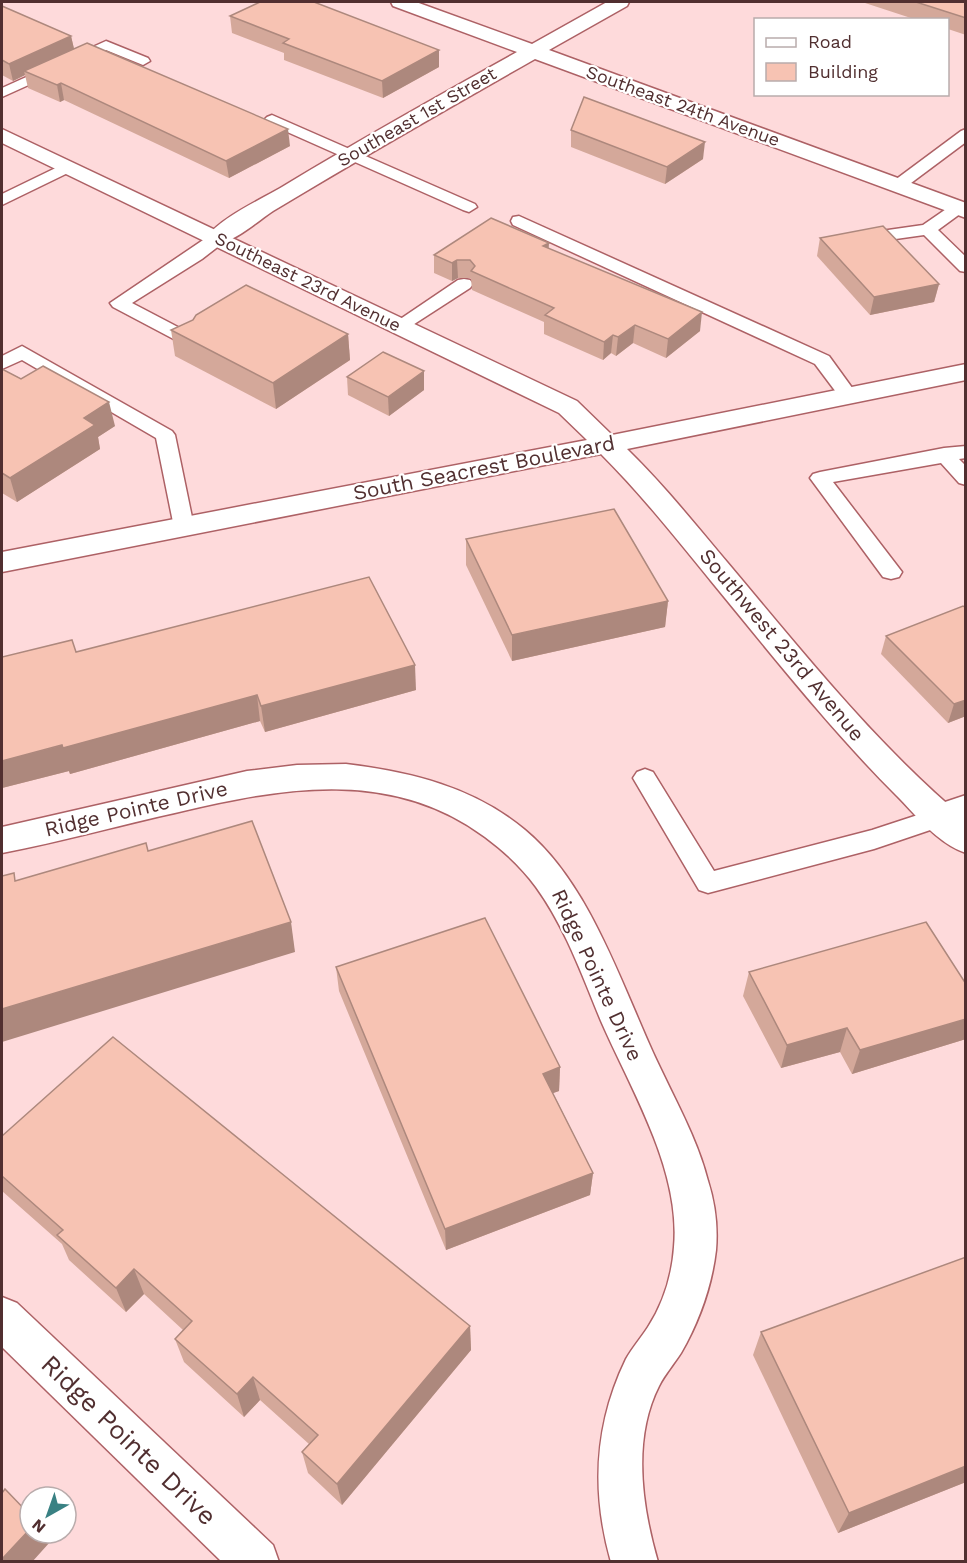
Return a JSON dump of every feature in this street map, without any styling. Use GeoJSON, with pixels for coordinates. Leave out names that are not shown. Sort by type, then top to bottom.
{"type":"FeatureCollection","features":[{"type":"Feature","properties":{"kind":"street","name":"Southeast 24th Avenue"},"geometry":{"type":"LineString","coordinates":[[400,2],[962,210]]}},
{"type":"Feature","properties":{"kind":"street","name":"Southeast 1st Street"},"geometry":{"type":"LineString","coordinates":[[218,238],[244,219],[350,154],[620,2]]}},
{"type":"Feature","properties":{"kind":"street","name":"Southeast 23rd Avenue"},"geometry":{"type":"LineString","coordinates":[[2,135],[568,407],[606,444]]}},
{"type":"Feature","properties":{"kind":"street","name":"South Seacrest Boulevard"},"geometry":{"type":"LineString","coordinates":[[2,562],[966,372]]}},
{"type":"Feature","properties":{"kind":"street","name":"Southwest 23rd Avenue"},"geometry":{"type":"LineString","coordinates":[[606,444],[645,482],[831,704],[881,760],[952,813],[966,840]]}},
{"type":"Feature","properties":{"kind":"street","name":"Ridge Pointe Drive"},"geometry":{"type":"LineString","coordinates":[[2,840],[248,783],[284,777],[351,775],[416,787],[475,812],[497,825],[543,867],[561,892],[575,919],[681,1160],[693,1202],[696,1247],[687,1292],[667,1334],[642,1376],[624,1423],[619,1477],[625,1533],[635,1562]]}},
{"type":"Feature","properties":{"kind":"street","name":"Ridge Pointe Drive"},"geometry":{"type":"LineString","coordinates":[[2,1318],[256,1562]]}},
{"type":"Feature","properties":{"kind":"lane"},"geometry":{"type":"LineString","coordinates":[[2,93],[106,45],[143,61]]}},
{"type":"Feature","properties":{"kind":"lane"},"geometry":{"type":"LineString","coordinates":[[272,120],[469,207]]}},
{"type":"Feature","properties":{"kind":"lane"},"geometry":{"type":"LineString","coordinates":[[897,186],[950,154],[966,134]]}},
{"type":"Feature","properties":{"kind":"lane"},"geometry":{"type":"LineString","coordinates":[[2,200],[68,167]]}},
{"type":"Feature","properties":{"kind":"lane"},"geometry":{"type":"LineString","coordinates":[[840,242],[928,229],[962,210]]}},
{"type":"Feature","properties":{"kind":"lane"},"geometry":{"type":"LineString","coordinates":[[519,221],[822,360],[849,396]]}},
{"type":"Feature","properties":{"kind":"lane"},"geometry":{"type":"LineString","coordinates":[[928,229],[966,267]]}},
{"type":"Feature","properties":{"kind":"lane"},"geometry":{"type":"LineString","coordinates":[[189,340],[119,303],[196,255],[218,238]]}},
{"type":"Feature","properties":{"kind":"lane"},"geometry":{"type":"LineString","coordinates":[[399,326],[464,284]]}},
{"type":"Feature","properties":{"kind":"lane"},"geometry":{"type":"LineString","coordinates":[[2,364],[22,352],[165,435],[184,527]]}},
{"type":"Feature","properties":{"kind":"lane"},"geometry":{"type":"LineString","coordinates":[[891,572],[820,478],[944,454],[966,452]]}},
{"type":"Feature","properties":{"kind":"lane"},"geometry":{"type":"LineString","coordinates":[[944,454],[966,479]]}},
{"type":"Feature","properties":{"kind":"lane"},"geometry":{"type":"LineString","coordinates":[[645,778],[708,883],[874,839],[952,813]]}},
{"type":"Feature","properties":{"kind":"building"},"geometry":{"type":"Polygon","coordinates":[[[260,2],[314,2],[439,50],[382,81],[283,43],[289,39],[230,16],[260,2]]]}},
{"type":"Feature","properties":{"kind":"building"},"geometry":{"type":"Polygon","coordinates":[[[916,2],[966,2],[966,18],[916,2]]]}},
{"type":"Feature","properties":{"kind":"building"},"geometry":{"type":"Polygon","coordinates":[[[2,6],[71,36],[9,64],[2,60],[2,6]]]}},
{"type":"Feature","properties":{"kind":"building"},"geometry":{"type":"Polygon","coordinates":[[[87,43],[288,129],[226,161],[61,83],[57,85],[24,71],[87,43]]]}},
{"type":"Feature","properties":{"kind":"building"},"geometry":{"type":"Polygon","coordinates":[[[584,97],[705,142],[667,167],[571,130],[584,97]]]}},
{"type":"Feature","properties":{"kind":"building"},"geometry":{"type":"Polygon","coordinates":[[[491,218],[549,243],[543,246],[702,312],[668,339],[635,325],[618,337],[613,335],[604,342],[545,315],[554,308],[471,271],[475,266],[470,260],[457,260],[452,263],[434,255],[491,218]]]}},
{"type":"Feature","properties":{"kind":"building"},"geometry":{"type":"Polygon","coordinates":[[[883,226],[939,284],[874,297],[820,238],[883,226]]]}},
{"type":"Feature","properties":{"kind":"building"},"geometry":{"type":"Polygon","coordinates":[[[246,285],[348,334],[273,383],[171,330],[193,320],[196,315],[246,285]]]}},
{"type":"Feature","properties":{"kind":"building"},"geometry":{"type":"Polygon","coordinates":[[[383,352],[424,371],[388,397],[347,377],[383,352]]]}},
{"type":"Feature","properties":{"kind":"building"},"geometry":{"type":"Polygon","coordinates":[[[43,366],[109,402],[84,418],[95,425],[10,478],[2,473],[2,369],[21,379],[43,366]]]}},
{"type":"Feature","properties":{"kind":"building"},"geometry":{"type":"Polygon","coordinates":[[[614,509],[668,601],[512,635],[466,539],[614,509]]]}},
{"type":"Feature","properties":{"kind":"building"},"geometry":{"type":"Polygon","coordinates":[[[369,577],[415,665],[261,706],[257,695],[63,748],[62,745],[2,761],[2,657],[72,640],[76,652],[369,577]]]}},
{"type":"Feature","properties":{"kind":"building"},"geometry":{"type":"Polygon","coordinates":[[[963,606],[966,608],[966,700],[954,704],[886,636],[963,606]]]}},
{"type":"Feature","properties":{"kind":"building"},"geometry":{"type":"Polygon","coordinates":[[[252,821],[291,922],[2,1009],[2,876],[14,873],[15,881],[146,843],[148,851],[252,821]]]}},
{"type":"Feature","properties":{"kind":"building"},"geometry":{"type":"Polygon","coordinates":[[[485,918],[560,1067],[543,1074],[593,1173],[445,1229],[336,967],[485,918]]]}},
{"type":"Feature","properties":{"kind":"building"},"geometry":{"type":"Polygon","coordinates":[[[926,922],[966,984],[966,1019],[860,1050],[847,1028],[787,1045],[749,972],[926,922]]]}},
{"type":"Feature","properties":{"kind":"building"},"geometry":{"type":"Polygon","coordinates":[[[113,1037],[470,1326],[337,1484],[302,1452],[318,1435],[253,1377],[237,1394],[175,1339],[192,1321],[134,1269],[116,1288],[57,1235],[63,1230],[2,1176],[2,1136],[113,1037]]]}},
{"type":"Feature","properties":{"kind":"building"},"geometry":{"type":"Polygon","coordinates":[[[966,1257],[966,1466],[849,1513],[761,1332],[966,1257]]]}},
{"type":"Feature","properties":{"kind":"building"},"geometry":{"type":"Polygon","coordinates":[[[5,1489],[18,1503],[18,1542],[2,1559],[2,1493],[5,1489]]]}}]}
